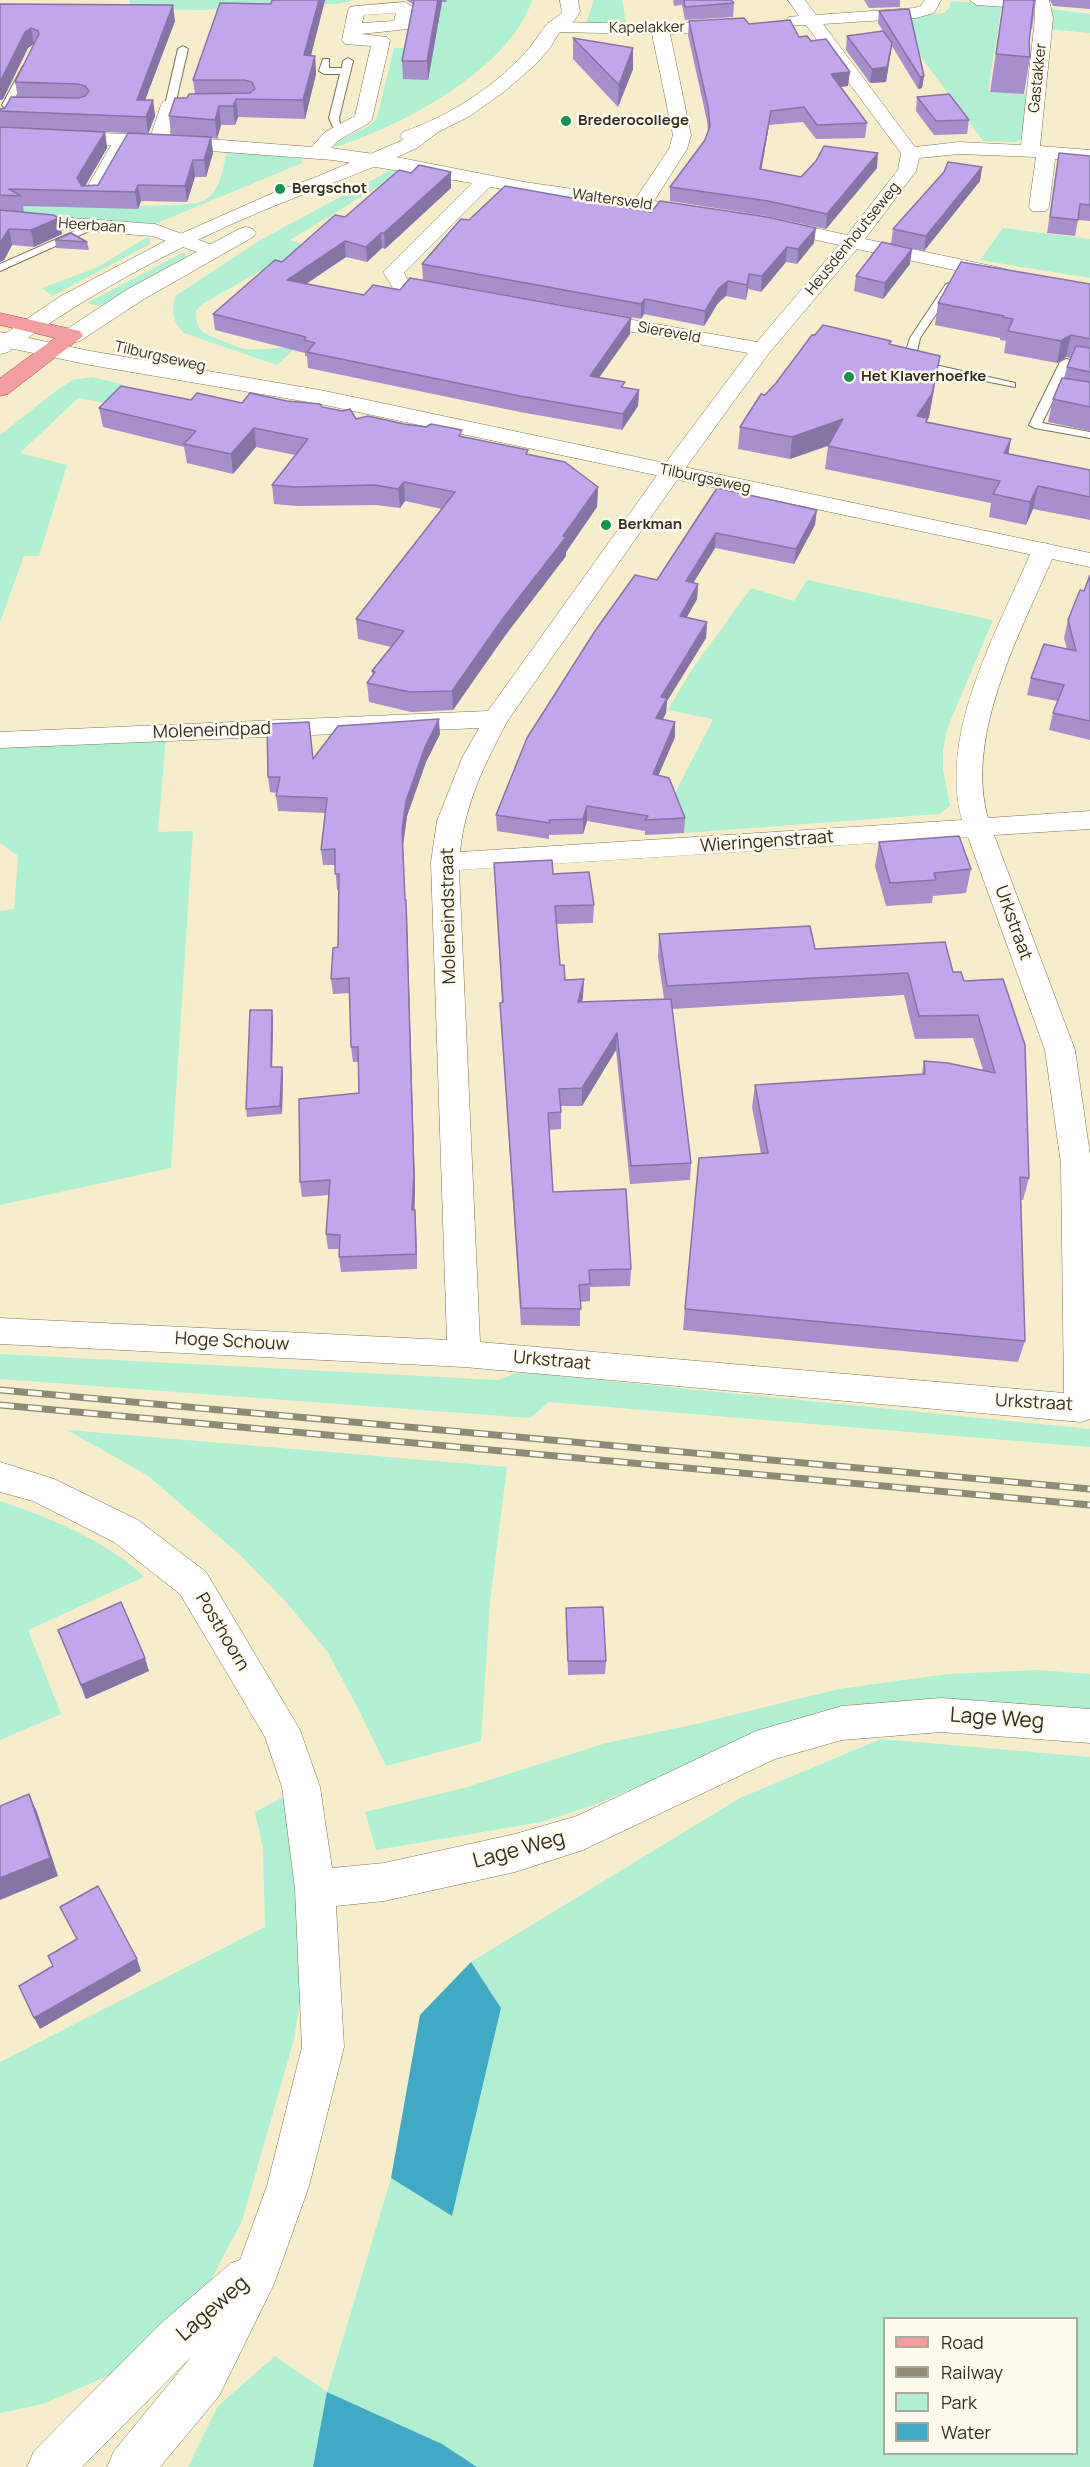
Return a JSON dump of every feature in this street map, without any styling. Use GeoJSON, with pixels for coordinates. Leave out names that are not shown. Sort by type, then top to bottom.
{"type":"FeatureCollection","features":[{"type":"Feature","properties":{"kind":"main road","name":"Tilburgseweg"},"geometry":{"type":"LineString","coordinates":[[0,319],[72,336]]}},
{"type":"Feature","properties":{"kind":"main road"},"geometry":{"type":"LineString","coordinates":[[0,389],[72,336]]}},
{"type":"Feature","properties":{"kind":"street"},"geometry":{"type":"LineString","coordinates":[[796,0],[910,153],[959,148],[995,148],[1090,156]]}},
{"type":"Feature","properties":{"kind":"street"},"geometry":{"type":"LineString","coordinates":[[776,22],[916,13],[928,9],[933,0]]}},
{"type":"Feature","properties":{"kind":"street"},"geometry":{"type":"LineString","coordinates":[[978,0],[1041,2]]}},
{"type":"Feature","properties":{"kind":"street","name":"Heerbaan"},"geometry":{"type":"LineString","coordinates":[[3,343],[74,296],[182,239],[290,193],[311,188],[420,140],[430,130],[484,97],[542,46],[554,27],[570,15],[568,2]]}},
{"type":"Feature","properties":{"kind":"street","name":"Gastakker"},"geometry":{"type":"LineString","coordinates":[[1039,207],[1038,152],[1044,18],[1041,2]]}},
{"type":"Feature","properties":{"kind":"street","name":"Kapelakker"},"geometry":{"type":"LineString","coordinates":[[554,27],[660,29],[742,24]]}},
{"type":"Feature","properties":{"kind":"street"},"geometry":{"type":"LineString","coordinates":[[316,153],[332,136],[365,116],[381,41],[351,40],[353,29]]}},
{"type":"Feature","properties":{"kind":"street"},"geometry":{"type":"LineString","coordinates":[[642,204],[678,149],[682,135],[660,29]]}},
{"type":"Feature","properties":{"kind":"street"},"geometry":{"type":"LineString","coordinates":[[4,112],[28,105]]}},
{"type":"Feature","properties":{"kind":"street"},"geometry":{"type":"LineString","coordinates":[[158,141],[170,105],[235,106]]}},
{"type":"Feature","properties":{"kind":"street"},"geometry":{"type":"LineString","coordinates":[[0,135],[158,141],[373,159]]}},
{"type":"Feature","properties":{"kind":"street"},"geometry":{"type":"LineString","coordinates":[[92,196],[123,140]]}},
{"type":"Feature","properties":{"kind":"street","name":"Heusdenhoutseweg"},"geometry":{"type":"LineString","coordinates":[[671,472],[762,349],[851,243],[907,171],[910,153]]}},
{"type":"Feature","properties":{"kind":"street","name":"Waltersveld"},"geometry":{"type":"LineString","coordinates":[[373,159],[524,188],[721,216]]}},
{"type":"Feature","properties":{"kind":"street"},"geometry":{"type":"LineString","coordinates":[[470,297],[400,284],[393,272],[486,180]]}},
{"type":"Feature","properties":{"kind":"street","name":"Heerbaan"},"geometry":{"type":"LineString","coordinates":[[72,336],[136,294],[286,212],[311,188]]}},
{"type":"Feature","properties":{"kind":"street","name":"Heerbaan"},"geometry":{"type":"LineString","coordinates":[[0,219],[154,230],[212,251]]}},
{"type":"Feature","properties":{"kind":"street"},"geometry":{"type":"LineString","coordinates":[[754,222],[1016,277]]}},
{"type":"Feature","properties":{"kind":"street","name":"Siereveld"},"geometry":{"type":"LineString","coordinates":[[563,314],[762,349]]}},
{"type":"Feature","properties":{"kind":"street","name":"Tilburgseweg"},"geometry":{"type":"LineString","coordinates":[[72,336],[270,381],[320,398]]}},
{"type":"Feature","properties":{"kind":"street","name":"Tilburgseweg"},"geometry":{"type":"LineString","coordinates":[[3,343],[320,398],[1090,560]]}},
{"type":"Feature","properties":{"kind":"street","name":"Moleneindstraat"},"geometry":{"type":"LineString","coordinates":[[464,1354],[464,1294],[445,862],[450,821],[475,758],[496,719],[671,472]]}},
{"type":"Feature","properties":{"kind":"street","name":"Urkstraat"},"geometry":{"type":"LineString","coordinates":[[464,1354],[1081,1408],[1076,1164],[1060,1050],[978,828],[969,796],[971,746],[981,699],[1044,550]]}},
{"type":"Feature","properties":{"kind":"street","name":"Moleneindpad"},"geometry":{"type":"LineString","coordinates":[[0,740],[496,719]]}},
{"type":"Feature","properties":{"kind":"street","name":"Wieringenstraat"},"geometry":{"type":"LineString","coordinates":[[445,862],[1090,820]]}},
{"type":"Feature","properties":{"kind":"street","name":"Hoge Schouw"},"geometry":{"type":"LineString","coordinates":[[0,1332],[464,1354]]}},
{"type":"Feature","properties":{"kind":"street","name":"Posthoorn"},"geometry":{"type":"LineString","coordinates":[[0,1478],[42,1489],[126,1531],[193,1583],[281,1730],[302,1788],[315,1889]]}},
{"type":"Feature","properties":{"kind":"street","name":"Lage Weg"},"geometry":{"type":"LineString","coordinates":[[315,1889],[384,1882],[515,1853],[583,1832],[769,1743],[842,1723],[941,1715],[1090,1726]]}},
{"type":"Feature","properties":{"kind":"street"},"geometry":{"type":"LineString","coordinates":[[259,2269],[288,2186],[323,2047],[315,1889]]}},
{"type":"Feature","properties":{"kind":"street","name":"Lageweg"},"geometry":{"type":"LineString","coordinates":[[50,2467],[175,2341],[259,2269]]}},
{"type":"Feature","properties":{"kind":"street","name":"Lageweg"},"geometry":{"type":"LineString","coordinates":[[130,2467],[203,2380],[259,2269]]}},
{"type":"Feature","properties":{"kind":"lane"},"geometry":{"type":"LineString","coordinates":[[170,105],[183,50]]}},
{"type":"Feature","properties":{"kind":"lane"},"geometry":{"type":"LineString","coordinates":[[4,112],[31,58]]}},
{"type":"Feature","properties":{"kind":"lane"},"geometry":{"type":"LineString","coordinates":[[326,61],[324,71],[346,66],[334,118],[336,125],[343,129]]}},
{"type":"Feature","properties":{"kind":"lane"},"geometry":{"type":"LineString","coordinates":[[0,268],[95,226]]}},
{"type":"Feature","properties":{"kind":"lane"},"geometry":{"type":"LineString","coordinates":[[961,267],[915,338],[910,357],[918,365],[1011,385]]}},
{"type":"Feature","properties":{"kind":"lane"},"geometry":{"type":"LineString","coordinates":[[1090,367],[1066,362],[1056,394],[1035,425],[1090,435]]}},
{"type":"Feature","properties":{"kind":"green space"},"geometry":{"type":"Polygon","coordinates":[[[130,0],[355,0],[336,4],[259,4],[206,10],[130,9],[130,0]]]}},
{"type":"Feature","properties":{"kind":"green space"},"geometry":{"type":"Polygon","coordinates":[[[443,0],[532,0],[520,25],[501,49],[477,72],[450,92],[390,125],[361,138],[335,147],[331,146],[367,127],[377,118],[394,48],[406,48],[443,0]]]}},
{"type":"Feature","properties":{"kind":"green space"},"geometry":{"type":"Polygon","coordinates":[[[594,0],[622,0],[626,23],[586,23],[594,0]]]}},
{"type":"Feature","properties":{"kind":"green space"},"geometry":{"type":"Polygon","coordinates":[[[951,1],[1032,7],[1031,11],[1001,9],[988,91],[1028,95],[1023,139],[1015,142],[983,141],[894,20],[944,13],[951,1]]]}},
{"type":"Feature","properties":{"kind":"green space"},"geometry":{"type":"Polygon","coordinates":[[[1051,9],[1090,14],[1090,33],[1049,29],[1051,9]]]}},
{"type":"Feature","properties":{"kind":"green space"},"geometry":{"type":"Polygon","coordinates":[[[227,151],[301,158],[302,163],[150,226],[0,216],[0,199],[140,206],[191,204],[205,200],[218,185],[227,151]]]}},
{"type":"Feature","properties":{"kind":"green space"},"geometry":{"type":"Polygon","coordinates":[[[389,171],[402,172],[290,240],[309,247],[269,272],[260,271],[202,304],[196,311],[200,329],[243,349],[296,347],[277,365],[184,333],[180,329],[174,316],[175,296],[262,239],[389,171]]]}},
{"type":"Feature","properties":{"kind":"green space"},"geometry":{"type":"Polygon","coordinates":[[[1003,228],[1090,239],[1090,278],[980,260],[1003,228]]]}},
{"type":"Feature","properties":{"kind":"green space"},"geometry":{"type":"Polygon","coordinates":[[[149,236],[150,244],[52,296],[42,288],[96,268],[149,236]]]}},
{"type":"Feature","properties":{"kind":"green space"},"geometry":{"type":"Polygon","coordinates":[[[184,252],[187,258],[107,308],[87,303],[184,252]]]}},
{"type":"Feature","properties":{"kind":"green space"},"geometry":{"type":"Polygon","coordinates":[[[93,377],[124,385],[104,403],[78,398],[20,453],[67,465],[39,556],[24,556],[0,622],[0,435],[73,380],[93,377]]]}},
{"type":"Feature","properties":{"kind":"green space"},"geometry":{"type":"Polygon","coordinates":[[[807,580],[993,620],[947,729],[943,749],[943,770],[950,806],[939,814],[685,833],[672,799],[713,719],[668,710],[691,671],[751,588],[794,601],[807,580]]]}},
{"type":"Feature","properties":{"kind":"green space"},"geometry":{"type":"Polygon","coordinates":[[[166,737],[158,832],[193,831],[171,1168],[0,1205],[0,911],[14,909],[18,856],[0,843],[0,745],[166,737]]]}},
{"type":"Feature","properties":{"kind":"green space"},"geometry":{"type":"Polygon","coordinates":[[[0,1354],[498,1380],[519,1372],[1090,1429],[1090,1447],[549,1402],[530,1418],[0,1379],[0,1354]]]}},
{"type":"Feature","properties":{"kind":"green space"},"geometry":{"type":"Polygon","coordinates":[[[67,1430],[507,1467],[490,1601],[481,1741],[386,1766],[327,1651],[286,1602],[240,1555],[147,1475],[67,1430]]]}},
{"type":"Feature","properties":{"kind":"green space"},"geometry":{"type":"Polygon","coordinates":[[[0,1501],[76,1531],[114,1552],[144,1577],[28,1630],[61,1714],[0,1740],[0,1501]]]}},
{"type":"Feature","properties":{"kind":"green space"},"geometry":{"type":"Polygon","coordinates":[[[1037,1670],[1090,1674],[1090,1711],[728,1748],[594,1805],[542,1822],[376,1850],[365,1812],[464,1788],[606,1743],[696,1724],[839,1689],[948,1674],[1037,1670]]]}},
{"type":"Feature","properties":{"kind":"green space"},"geometry":{"type":"Polygon","coordinates":[[[881,1739],[1090,1757],[1090,2467],[477,2467],[442,2444],[328,2393],[313,2467],[188,2467],[218,2406],[275,2356],[327,2392],[391,2178],[452,2216],[501,2008],[471,1962],[740,1798],[881,1739]]]}},
{"type":"Feature","properties":{"kind":"green space"},"geometry":{"type":"Polygon","coordinates":[[[289,1794],[303,1978],[294,2039],[242,2221],[205,2291],[119,2371],[43,2404],[0,2413],[0,2062],[265,1927],[263,1848],[255,1812],[289,1794]]]}},
{"type":"Feature","properties":{"kind":"water"},"geometry":{"type":"Polygon","coordinates":[[[471,1962],[501,2008],[452,2216],[391,2178],[420,2015],[471,1962]]]}},
{"type":"Feature","properties":{"kind":"water"},"geometry":{"type":"Polygon","coordinates":[[[327,2392],[442,2444],[477,2467],[313,2467],[327,2392]]]}},
{"type":"Feature","properties":{"kind":"building"},"geometry":{"type":"Polygon","coordinates":[[[272,0],[319,0],[304,55],[315,56],[303,100],[236,99],[233,106],[219,106],[215,120],[169,116],[175,98],[187,98],[189,94],[250,93],[255,89],[252,82],[244,80],[193,80],[220,3],[271,4],[272,0]]]}},
{"type":"Feature","properties":{"kind":"building"},"geometry":{"type":"Polygon","coordinates":[[[414,0],[438,0],[427,61],[402,61],[414,0]]]}},
{"type":"Feature","properties":{"kind":"building"},"geometry":{"type":"Polygon","coordinates":[[[684,0],[731,0],[734,3],[685,7],[684,0]]]}},
{"type":"Feature","properties":{"kind":"building"},"geometry":{"type":"Polygon","coordinates":[[[1004,0],[1034,0],[1029,42],[1030,57],[996,54],[1004,0]]]}},
{"type":"Feature","properties":{"kind":"building"},"geometry":{"type":"Polygon","coordinates":[[[0,4],[173,5],[137,100],[153,100],[146,117],[0,111],[5,108],[11,97],[78,98],[85,96],[89,91],[85,86],[78,84],[15,82],[39,34],[31,28],[25,32],[0,82],[0,4]]]}},
{"type":"Feature","properties":{"kind":"building"},"geometry":{"type":"Polygon","coordinates":[[[909,9],[924,76],[920,77],[879,11],[909,9]]]}},
{"type":"Feature","properties":{"kind":"building"},"geometry":{"type":"Polygon","coordinates":[[[744,18],[749,24],[790,20],[799,37],[807,36],[811,41],[826,39],[850,72],[831,74],[867,123],[817,125],[804,107],[771,111],[760,169],[801,177],[816,161],[824,146],[878,153],[827,214],[768,201],[670,187],[705,140],[710,126],[689,21],[744,18]]]}},
{"type":"Feature","properties":{"kind":"building"},"geometry":{"type":"Polygon","coordinates":[[[883,31],[892,43],[887,67],[872,69],[847,36],[883,31]]]}},
{"type":"Feature","properties":{"kind":"building"},"geometry":{"type":"Polygon","coordinates":[[[573,38],[633,48],[619,85],[573,38]]]}},
{"type":"Feature","properties":{"kind":"building"},"geometry":{"type":"Polygon","coordinates":[[[949,94],[969,120],[936,121],[917,97],[949,94]]]}},
{"type":"Feature","properties":{"kind":"building"},"geometry":{"type":"Polygon","coordinates":[[[0,127],[105,132],[77,178],[82,186],[98,185],[128,133],[211,137],[204,160],[193,160],[185,186],[138,185],[135,192],[9,189],[21,196],[0,195],[0,127]]]}},
{"type":"Feature","properties":{"kind":"building"},"geometry":{"type":"Polygon","coordinates":[[[1059,153],[1090,156],[1090,205],[1080,204],[1078,220],[1050,217],[1059,153]]]}},
{"type":"Feature","properties":{"kind":"building"},"geometry":{"type":"Polygon","coordinates":[[[948,162],[982,167],[926,236],[893,229],[944,172],[948,162]]]}},
{"type":"Feature","properties":{"kind":"building"},"geometry":{"type":"Polygon","coordinates":[[[419,165],[451,172],[366,247],[345,241],[287,280],[364,295],[373,285],[400,290],[410,278],[631,318],[590,376],[625,382],[621,387],[639,390],[623,414],[520,396],[307,352],[315,343],[304,340],[306,337],[213,314],[275,260],[282,262],[335,215],[345,217],[399,170],[411,173],[419,165]]]}},
{"type":"Feature","properties":{"kind":"building"},"geometry":{"type":"Polygon","coordinates":[[[505,186],[651,212],[660,201],[767,217],[816,228],[798,249],[787,247],[762,276],[749,274],[747,285],[728,281],[719,288],[705,311],[645,299],[641,304],[422,264],[461,219],[469,220],[505,186]]]}},
{"type":"Feature","properties":{"kind":"building"},"geometry":{"type":"Polygon","coordinates":[[[0,210],[53,215],[59,218],[31,230],[9,229],[0,243],[0,210]]]}},
{"type":"Feature","properties":{"kind":"building"},"geometry":{"type":"Polygon","coordinates":[[[71,233],[87,242],[55,240],[71,233]]]}},
{"type":"Feature","properties":{"kind":"building"},"geometry":{"type":"Polygon","coordinates":[[[882,242],[912,249],[885,283],[856,276],[882,242]]]}},
{"type":"Feature","properties":{"kind":"building"},"geometry":{"type":"Polygon","coordinates":[[[961,262],[1090,284],[1090,339],[1071,335],[1061,341],[1008,331],[1013,319],[938,303],[961,262]]]}},
{"type":"Feature","properties":{"kind":"building"},"geometry":{"type":"Polygon","coordinates":[[[823,325],[891,341],[889,344],[940,356],[932,394],[917,416],[927,418],[926,422],[1011,439],[1004,453],[1090,470],[1090,497],[1038,486],[1030,502],[993,494],[1000,481],[828,446],[843,419],[792,437],[740,427],[761,394],[765,395],[776,383],[812,335],[815,335],[823,325]]]}},
{"type":"Feature","properties":{"kind":"building"},"geometry":{"type":"Polygon","coordinates":[[[1076,346],[1090,348],[1090,372],[1067,367],[1076,346]]]}},
{"type":"Feature","properties":{"kind":"building"},"geometry":{"type":"Polygon","coordinates":[[[1062,378],[1090,382],[1090,407],[1053,399],[1062,378]]]}},
{"type":"Feature","properties":{"kind":"building"},"geometry":{"type":"Polygon","coordinates":[[[121,386],[191,400],[197,393],[242,403],[250,393],[287,401],[320,404],[322,407],[343,411],[350,409],[356,419],[368,416],[404,424],[426,427],[431,424],[462,430],[459,436],[528,450],[526,454],[565,462],[598,487],[563,536],[566,537],[504,617],[452,691],[410,692],[367,683],[375,672],[372,671],[404,631],[356,619],[455,492],[404,482],[398,489],[375,485],[295,487],[272,485],[308,439],[254,428],[231,454],[184,444],[196,431],[99,408],[121,386]]]}},
{"type":"Feature","properties":{"kind":"building"},"geometry":{"type":"Polygon","coordinates":[[[717,488],[817,510],[796,549],[716,533],[686,581],[698,584],[680,616],[707,622],[661,697],[667,698],[656,718],[675,722],[653,774],[669,778],[685,818],[645,820],[648,816],[587,806],[583,819],[549,820],[550,823],[496,815],[527,738],[595,631],[635,575],[657,580],[717,488]]]}},
{"type":"Feature","properties":{"kind":"building"},"geometry":{"type":"Polygon","coordinates":[[[1090,575],[1090,721],[1053,713],[1064,685],[1031,678],[1044,644],[1076,651],[1068,620],[1080,590],[1084,591],[1090,575]]]}},
{"type":"Feature","properties":{"kind":"building"},"geometry":{"type":"Polygon","coordinates":[[[439,719],[425,747],[406,801],[402,830],[414,1176],[412,1210],[415,1210],[416,1254],[339,1257],[340,1235],[326,1234],[330,1180],[300,1182],[299,1099],[359,1093],[358,1047],[351,1047],[349,978],[331,979],[333,948],[338,947],[339,874],[335,874],[335,849],[321,850],[327,798],[276,796],[280,777],[268,777],[267,724],[309,722],[313,759],[338,726],[439,719]]]}},
{"type":"Feature","properties":{"kind":"building"},"geometry":{"type":"Polygon","coordinates":[[[959,836],[971,869],[934,873],[936,880],[890,883],[879,842],[959,836]]]}},
{"type":"Feature","properties":{"kind":"building"},"geometry":{"type":"Polygon","coordinates":[[[552,860],[553,874],[589,872],[594,905],[555,906],[560,965],[564,965],[565,980],[584,979],[578,1002],[671,999],[691,1163],[631,1166],[617,1033],[582,1088],[559,1089],[561,1112],[548,1113],[553,1192],[626,1189],[631,1269],[589,1270],[590,1284],[579,1285],[581,1309],[521,1308],[500,1003],[503,1002],[494,863],[552,860]]]}},
{"type":"Feature","properties":{"kind":"building"},"geometry":{"type":"Polygon","coordinates":[[[810,926],[815,949],[945,942],[953,972],[961,972],[964,981],[1003,979],[1025,1045],[1029,1178],[1020,1177],[1025,1341],[685,1309],[699,1158],[768,1153],[755,1085],[925,1074],[924,1061],[948,1063],[995,1073],[978,1015],[919,1016],[908,973],[667,986],[659,934],[810,926]]]}},
{"type":"Feature","properties":{"kind":"building"},"geometry":{"type":"Polygon","coordinates":[[[250,1010],[272,1010],[271,1067],[282,1067],[280,1106],[246,1109],[250,1010]]]}},
{"type":"Feature","properties":{"kind":"building"},"geometry":{"type":"Polygon","coordinates":[[[121,1602],[145,1658],[81,1685],[58,1630],[121,1602]]]}},
{"type":"Feature","properties":{"kind":"building"},"geometry":{"type":"Polygon","coordinates":[[[603,1607],[606,1661],[568,1661],[566,1608],[603,1607]]]}},
{"type":"Feature","properties":{"kind":"building"},"geometry":{"type":"Polygon","coordinates":[[[29,1794],[50,1858],[0,1878],[0,1806],[29,1794]]]}},
{"type":"Feature","properties":{"kind":"building"},"geometry":{"type":"Polygon","coordinates":[[[98,1886],[137,1959],[34,2018],[19,1986],[53,1966],[48,1956],[77,1939],[60,1907],[98,1886]]]}},
{"type":"Feature","properties":{"kind":"railway"},"geometry":{"type":"LineString","coordinates":[[0,1390],[1090,1489]]}},
{"type":"Feature","properties":{"kind":"railway"},"geometry":{"type":"LineString","coordinates":[[0,1405],[1090,1505]]}},
{"type":"Feature","properties":{"kind":"place","name":"Brederocollege"},"geometry":{"type":"Point","coordinates":[566,121]}},
{"type":"Feature","properties":{"kind":"place","name":"Bergschot"},"geometry":{"type":"Point","coordinates":[280,189]}},
{"type":"Feature","properties":{"kind":"place","name":"Het Klaverhoefke"},"geometry":{"type":"Point","coordinates":[849,377]}},
{"type":"Feature","properties":{"kind":"place","name":"Berkman"},"geometry":{"type":"Point","coordinates":[606,525]}}]}
